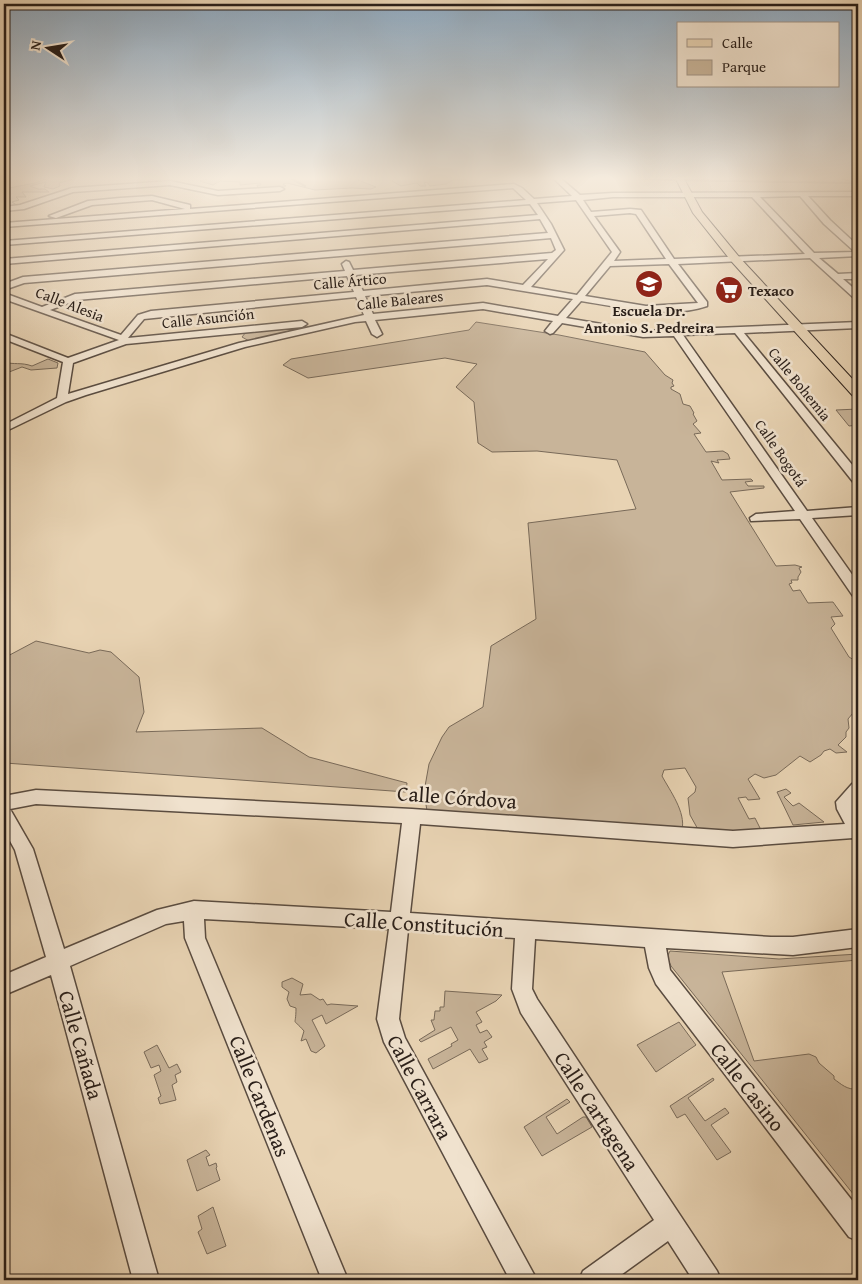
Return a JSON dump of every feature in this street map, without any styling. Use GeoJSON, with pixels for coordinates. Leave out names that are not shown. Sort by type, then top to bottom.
{"type":"FeatureCollection","features":[{"type":"Feature","properties":{"kind":"main road"},"geometry":{"type":"LineString","coordinates":[[717,237],[736,260],[858,393]]}},
{"type":"Feature","properties":{"kind":"main road"},"geometry":{"type":"LineString","coordinates":[[730,237],[858,375]]}},
{"type":"Feature","properties":{"kind":"street"},"geometry":{"type":"LineString","coordinates":[[4,243],[76,237]]}},
{"type":"Feature","properties":{"kind":"street"},"geometry":{"type":"LineString","coordinates":[[122,272],[123,237]]}},
{"type":"Feature","properties":{"kind":"street"},"geometry":{"type":"LineString","coordinates":[[4,262],[308,237]]}},
{"type":"Feature","properties":{"kind":"street"},"geometry":{"type":"LineString","coordinates":[[333,237],[377,334]]}},
{"type":"Feature","properties":{"kind":"street"},"geometry":{"type":"LineString","coordinates":[[4,287],[23,280],[530,237]]}},
{"type":"Feature","properties":{"kind":"street"},"geometry":{"type":"LineString","coordinates":[[525,288],[560,250],[554,237]]}},
{"type":"Feature","properties":{"kind":"street"},"geometry":{"type":"LineString","coordinates":[[550,331],[608,264],[616,252],[606,237]]}},
{"type":"Feature","properties":{"kind":"street"},"geometry":{"type":"LineString","coordinates":[[655,237],[672,262]]}},
{"type":"Feature","properties":{"kind":"street"},"geometry":{"type":"LineString","coordinates":[[793,237],[834,277],[858,297]]}},
{"type":"Feature","properties":{"kind":"street"},"geometry":{"type":"LineString","coordinates":[[844,237],[858,250]]}},
{"type":"Feature","properties":{"kind":"street"},"geometry":{"type":"LineString","coordinates":[[608,264],[858,254]]}},
{"type":"Feature","properties":{"kind":"street"},"geometry":{"type":"LineString","coordinates":[[42,310],[75,297],[554,256]]}},
{"type":"Feature","properties":{"kind":"street","name":"Calle Ártico"},"geometry":{"type":"LineString","coordinates":[[124,339],[141,317],[147,314],[487,282],[646,309],[704,304],[704,301],[672,262]]}},
{"type":"Feature","properties":{"kind":"street"},"geometry":{"type":"LineString","coordinates":[[834,277],[858,276]]}},
{"type":"Feature","properties":{"kind":"street","name":"Calle Alesia"},"geometry":{"type":"LineString","coordinates":[[4,296],[124,339]]}},
{"type":"Feature","properties":{"kind":"street","name":"Calle Baleares"},"geometry":{"type":"LineString","coordinates":[[7,425],[62,400],[242,345],[354,319],[482,306],[643,334],[858,325]]}},
{"type":"Feature","properties":{"kind":"street","name":"Calle Asunción"},"geometry":{"type":"LineString","coordinates":[[68,361],[124,339],[237,331],[354,319]]}},
{"type":"Feature","properties":{"kind":"street"},"geometry":{"type":"LineString","coordinates":[[237,331],[242,345]]}},
{"type":"Feature","properties":{"kind":"street","name":"Calle Bohemia"},"geometry":{"type":"LineString","coordinates":[[738,331],[858,480]]}},
{"type":"Feature","properties":{"kind":"street","name":"Calle Bogotá"},"geometry":{"type":"LineString","coordinates":[[677,333],[858,593]]}},
{"type":"Feature","properties":{"kind":"street"},"geometry":{"type":"LineString","coordinates":[[4,336],[68,361],[62,400]]}},
{"type":"Feature","properties":{"kind":"street"},"geometry":{"type":"LineString","coordinates":[[756,518],[858,511]]}},
{"type":"Feature","properties":{"kind":"street","name":"Calle Córdova"},"geometry":{"type":"LineString","coordinates":[[4,804],[36,797],[412,816],[732,839],[858,831],[846,810],[845,802],[858,789]]}},
{"type":"Feature","properties":{"kind":"street","name":"Calle Cañada"},"geometry":{"type":"LineString","coordinates":[[4,814],[24,849],[58,962],[146,1280]]}},
{"type":"Feature","properties":{"kind":"street","name":"Calle Carrara"},"geometry":{"type":"LineString","coordinates":[[412,816],[388,1019],[391,1033],[524,1280]]}},
{"type":"Feature","properties":{"kind":"street","name":"Calle Constitución"},"geometry":{"type":"LineString","coordinates":[[4,985],[164,916],[194,910],[399,921],[770,946],[793,946],[858,938]]}},
{"type":"Feature","properties":{"kind":"street","name":"Calle Cardenas"},"geometry":{"type":"LineString","coordinates":[[194,910],[195,938],[336,1280]]}},
{"type":"Feature","properties":{"kind":"street","name":"Calle Cartagena"},"geometry":{"type":"LineString","coordinates":[[526,930],[522,989],[530,1006],[708,1280]]}},
{"type":"Feature","properties":{"kind":"street","name":"Calle Casino"},"geometry":{"type":"LineString","coordinates":[[654,939],[657,962],[662,977],[858,1228]]}},
{"type":"Feature","properties":{"kind":"street"},"geometry":{"type":"LineString","coordinates":[[592,1280],[670,1224]]}},
{"type":"Feature","properties":{"kind":"green space"},"geometry":{"type":"Polygon","coordinates":[[[476,322],[559,335],[645,352],[665,375],[673,380],[674,386],[671,389],[680,394],[683,404],[690,406],[697,421],[693,424],[701,433],[694,434],[706,452],[723,451],[728,454],[730,459],[717,460],[719,463],[711,461],[722,480],[751,479],[753,481],[745,482],[748,486],[764,486],[764,488],[730,492],[776,566],[795,565],[802,567],[799,568],[801,572],[798,580],[791,580],[792,583],[789,584],[793,591],[800,590],[808,603],[833,602],[843,616],[831,617],[835,624],[831,628],[849,657],[858,666],[858,707],[848,719],[849,728],[846,732],[846,737],[838,745],[847,752],[836,753],[830,749],[824,751],[810,762],[800,756],[776,775],[764,778],[755,774],[748,779],[760,799],[748,800],[746,797],[738,798],[749,819],[755,818],[761,830],[700,833],[690,815],[688,798],[695,792],[696,787],[685,768],[664,770],[662,776],[680,809],[683,823],[682,830],[427,811],[424,792],[429,764],[449,727],[483,707],[491,646],[536,619],[528,523],[636,509],[617,460],[537,451],[492,452],[478,443],[474,402],[456,387],[477,364],[445,358],[308,378],[283,365],[291,359],[469,330],[476,322]]]}},
{"type":"Feature","properties":{"kind":"green space"},"geometry":{"type":"Polygon","coordinates":[[[293,328],[295,330],[249,341],[242,337],[246,332],[293,328]]]}},
{"type":"Feature","properties":{"kind":"green space"},"geometry":{"type":"Polygon","coordinates":[[[48,359],[58,363],[57,368],[31,370],[22,367],[4,374],[4,370],[8,367],[4,366],[4,362],[32,366],[48,359]]]}},
{"type":"Feature","properties":{"kind":"green space"},"geometry":{"type":"Polygon","coordinates":[[[858,409],[858,425],[849,426],[836,410],[858,409]]]}},
{"type":"Feature","properties":{"kind":"green space"},"geometry":{"type":"Polygon","coordinates":[[[36,641],[89,653],[100,650],[111,652],[139,677],[144,712],[136,732],[262,728],[309,757],[407,783],[406,792],[5,763],[4,658],[36,641]]]}},
{"type":"Feature","properties":{"kind":"green space"},"geometry":{"type":"Polygon","coordinates":[[[786,789],[791,793],[784,797],[793,806],[799,803],[824,822],[793,825],[777,792],[786,789]]]}},
{"type":"Feature","properties":{"kind":"green space"},"geometry":{"type":"Polygon","coordinates":[[[670,951],[779,959],[858,954],[858,960],[722,972],[754,1061],[809,1054],[816,1057],[819,1063],[842,1085],[853,1089],[857,1089],[858,1086],[858,1174],[855,1175],[858,1184],[858,1200],[671,966],[667,957],[670,951]]]}},
{"type":"Feature","properties":{"kind":"green space"},"geometry":{"type":"Polygon","coordinates":[[[292,978],[303,984],[300,995],[311,994],[320,1000],[323,999],[327,1005],[358,1006],[326,1024],[322,1015],[312,1020],[325,1046],[316,1053],[311,1051],[306,1039],[301,1041],[304,1031],[295,1022],[296,1008],[290,1006],[287,999],[289,992],[282,987],[282,982],[292,978]]]}},
{"type":"Feature","properties":{"kind":"green space"},"geometry":{"type":"Polygon","coordinates":[[[445,991],[502,995],[496,1001],[476,1012],[482,1022],[476,1025],[480,1033],[487,1030],[492,1037],[484,1042],[487,1047],[482,1049],[488,1059],[479,1063],[470,1049],[433,1069],[428,1059],[452,1046],[451,1044],[458,1040],[451,1027],[421,1042],[419,1040],[435,1030],[431,1020],[434,1020],[435,1011],[440,1011],[440,1007],[444,1007],[445,991]]]}},
{"type":"Feature","properties":{"kind":"green space"},"geometry":{"type":"Polygon","coordinates":[[[679,1022],[696,1045],[656,1072],[637,1045],[679,1022]]]}},
{"type":"Feature","properties":{"kind":"green space"},"geometry":{"type":"Polygon","coordinates":[[[157,1045],[169,1068],[177,1064],[181,1072],[175,1075],[177,1082],[172,1085],[176,1100],[160,1104],[158,1098],[161,1096],[154,1075],[161,1071],[159,1065],[151,1068],[144,1052],[157,1045]]]}},
{"type":"Feature","properties":{"kind":"green space"},"geometry":{"type":"Polygon","coordinates":[[[713,1078],[714,1080],[688,1098],[705,1121],[725,1108],[729,1113],[711,1125],[731,1152],[717,1160],[685,1114],[677,1118],[670,1106],[713,1078]]]}},
{"type":"Feature","properties":{"kind":"green space"},"geometry":{"type":"Polygon","coordinates":[[[567,1099],[570,1102],[546,1117],[557,1134],[583,1117],[586,1117],[592,1127],[542,1156],[524,1127],[567,1099]]]}},
{"type":"Feature","properties":{"kind":"green space"},"geometry":{"type":"Polygon","coordinates":[[[206,1150],[210,1155],[206,1157],[209,1166],[216,1163],[220,1180],[197,1191],[187,1160],[206,1150]]]}},
{"type":"Feature","properties":{"kind":"green space"},"geometry":{"type":"Polygon","coordinates":[[[213,1207],[226,1246],[207,1254],[198,1232],[202,1229],[198,1216],[213,1207]]]}},
{"type":"Feature","properties":{"kind":"place","name":"Escuela Dr. Antonio S. Pedreira"},"geometry":{"type":"Point","coordinates":[649,284]}},
{"type":"Feature","properties":{"kind":"place","name":"Texaco"},"geometry":{"type":"Point","coordinates":[729,290]}}]}
